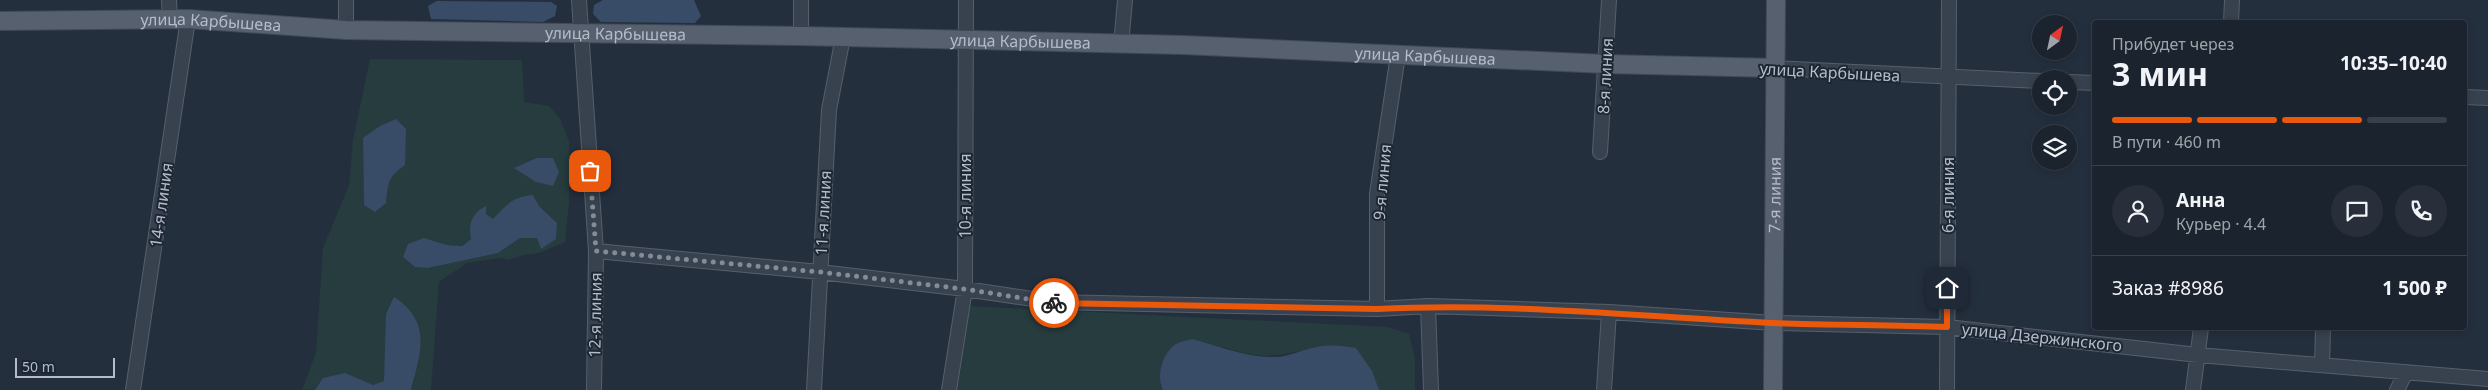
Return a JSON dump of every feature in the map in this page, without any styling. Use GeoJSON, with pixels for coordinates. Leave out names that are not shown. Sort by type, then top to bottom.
{"type":"FeatureCollection","features":[{"type":"Feature","properties":{"kind":"main road","name":"7-я линия"},"geometry":{"type":"LineString","coordinates":[[1773,390],[1776,0]]}},
{"type":"Feature","properties":{"kind":"main road","name":"улица Карбышева"},"geometry":{"type":"LineString","coordinates":[[0,21],[188,19],[346,30],[580,32],[1120,44],[1606,64],[1776,68]]}},
{"type":"Feature","properties":{"kind":"street"},"geometry":{"type":"LineString","coordinates":[[169,0],[170,19]]}},
{"type":"Feature","properties":{"kind":"street"},"geometry":{"type":"LineString","coordinates":[[346,0],[346,30]]}},
{"type":"Feature","properties":{"kind":"street","name":"12-я линия"},"geometry":{"type":"LineString","coordinates":[[579,0],[596,251],[594,390]]}},
{"type":"Feature","properties":{"kind":"street"},"geometry":{"type":"LineString","coordinates":[[801,0],[801,36]]}},
{"type":"Feature","properties":{"kind":"street","name":"10-я линия"},"geometry":{"type":"LineString","coordinates":[[949,390],[964,289],[966,0]]}},
{"type":"Feature","properties":{"kind":"street"},"geometry":{"type":"LineString","coordinates":[[1120,44],[1125,0]]}},
{"type":"Feature","properties":{"kind":"street","name":"8-я линия"},"geometry":{"type":"LineString","coordinates":[[1600,152],[1609,0]]}},
{"type":"Feature","properties":{"kind":"street","name":"6-я линия"},"geometry":{"type":"LineString","coordinates":[[1947,390],[1949,0]]}},
{"type":"Feature","properties":{"kind":"street"},"geometry":{"type":"LineString","coordinates":[[2230,20],[2232,0]]}},
{"type":"Feature","properties":{"kind":"street","name":"14-я линия"},"geometry":{"type":"LineString","coordinates":[[132,390],[188,19]]}},
{"type":"Feature","properties":{"kind":"street","name":"11-я линия"},"geometry":{"type":"LineString","coordinates":[[814,390],[829,110],[843,37]]}},
{"type":"Feature","properties":{"kind":"street","name":"9-я линия"},"geometry":{"type":"LineString","coordinates":[[1377,309],[1377,194],[1398,55]]}},
{"type":"Feature","properties":{"kind":"street","name":"улица Карбышева"},"geometry":{"type":"LineString","coordinates":[[1776,68],[2032,81]]}},
{"type":"Feature","properties":{"kind":"street"},"geometry":{"type":"LineString","coordinates":[[2077,82],[2092,83]]}},
{"type":"Feature","properties":{"kind":"street"},"geometry":{"type":"LineString","coordinates":[[2467,97],[2488,98]]}},
{"type":"Feature","properties":{"kind":"street","name":"улица Дзержинского"},"geometry":{"type":"LineString","coordinates":[[596,251],[820,272],[964,289],[1053,302],[1377,309],[1428,306],[1608,312],[1774,323],[1947,327],[2198,355],[2488,379]]}},
{"type":"Feature","properties":{"kind":"street"},"geometry":{"type":"LineString","coordinates":[[1428,306],[1431,390]]}},
{"type":"Feature","properties":{"kind":"street"},"geometry":{"type":"LineString","coordinates":[[1604,390],[1608,312]]}},
{"type":"Feature","properties":{"kind":"street"},"geometry":{"type":"LineString","coordinates":[[2193,390],[2200,330]]}},
{"type":"Feature","properties":{"kind":"street"},"geometry":{"type":"LineString","coordinates":[[2322,365],[2323,330]]}},
{"type":"Feature","properties":{"kind":"street"},"geometry":{"type":"LineString","coordinates":[[2397,390],[2406,372]]}},
{"type":"Feature","properties":{"kind":"green space"},"geometry":{"type":"Polygon","coordinates":[[[370,59],[522,60],[524,102],[549,106],[560,119],[569,141],[569,203],[565,242],[539,253],[523,255],[509,260],[500,258],[467,263],[439,282],[431,390],[411,390],[415,378],[386,361],[384,381],[373,385],[302,390],[316,353],[323,248],[349,185],[353,140],[370,59]],[[363,138],[364,205],[388,183],[394,173],[363,138]],[[533,195],[505,206],[493,220],[486,214],[471,239],[462,246],[447,245],[424,238],[428,268],[498,253],[520,238],[538,238],[541,248],[557,223],[539,206],[533,195]]]}},
{"type":"Feature","properties":{"kind":"green space"},"geometry":{"type":"Polygon","coordinates":[[[970,306],[1388,327],[1409,334],[1415,358],[1415,390],[1379,390],[1317,347],[1281,355],[1260,356],[1224,347],[1160,384],[1163,390],[952,390],[952,378],[970,306]]]}},
{"type":"Feature","properties":{"kind":"water"},"geometry":{"type":"Polygon","coordinates":[[[603,0],[694,0],[701,16],[695,23],[601,22],[593,14],[594,5],[603,0]]]}},
{"type":"Feature","properties":{"kind":"water"},"geometry":{"type":"Polygon","coordinates":[[[437,1],[551,2],[557,6],[555,16],[543,22],[431,19],[428,6],[437,1]]]}},
{"type":"Feature","properties":{"kind":"water"},"geometry":{"type":"Polygon","coordinates":[[[396,119],[406,129],[405,165],[392,177],[388,185],[386,203],[375,212],[364,205],[363,138],[380,126],[396,119]]]}},
{"type":"Feature","properties":{"kind":"water"},"geometry":{"type":"Polygon","coordinates":[[[537,158],[553,158],[559,172],[553,186],[536,182],[514,168],[537,158]]]}},
{"type":"Feature","properties":{"kind":"water"},"geometry":{"type":"Polygon","coordinates":[[[533,195],[539,206],[557,223],[556,239],[541,249],[537,238],[520,238],[498,253],[428,268],[415,267],[403,257],[408,244],[424,238],[447,245],[462,246],[471,239],[470,228],[472,219],[481,209],[486,206],[486,214],[493,219],[510,202],[520,197],[533,195]]]}},
{"type":"Feature","properties":{"kind":"water"},"geometry":{"type":"Polygon","coordinates":[[[394,297],[406,307],[419,327],[421,338],[420,350],[411,390],[315,390],[323,378],[345,373],[373,385],[384,381],[386,314],[394,297]]]}},
{"type":"Feature","properties":{"kind":"water"},"geometry":{"type":"Polygon","coordinates":[[[1192,339],[1244,354],[1265,357],[1286,356],[1312,348],[1327,346],[1356,348],[1372,371],[1379,390],[1163,390],[1160,373],[1166,355],[1175,345],[1192,339]]]}},
{"type":"Feature","properties":{"kind":"way so far"},"geometry":{"type":"LineString","coordinates":[[590,171],[596,251],[820,272],[964,289],[1054,303]]}},
{"type":"Feature","properties":{"kind":"route"},"geometry":{"type":"LineString","coordinates":[[1054,303],[1377,309],[1428,306],[1608,312],[1774,323],[1947,327],[1947,288]]}}]}
